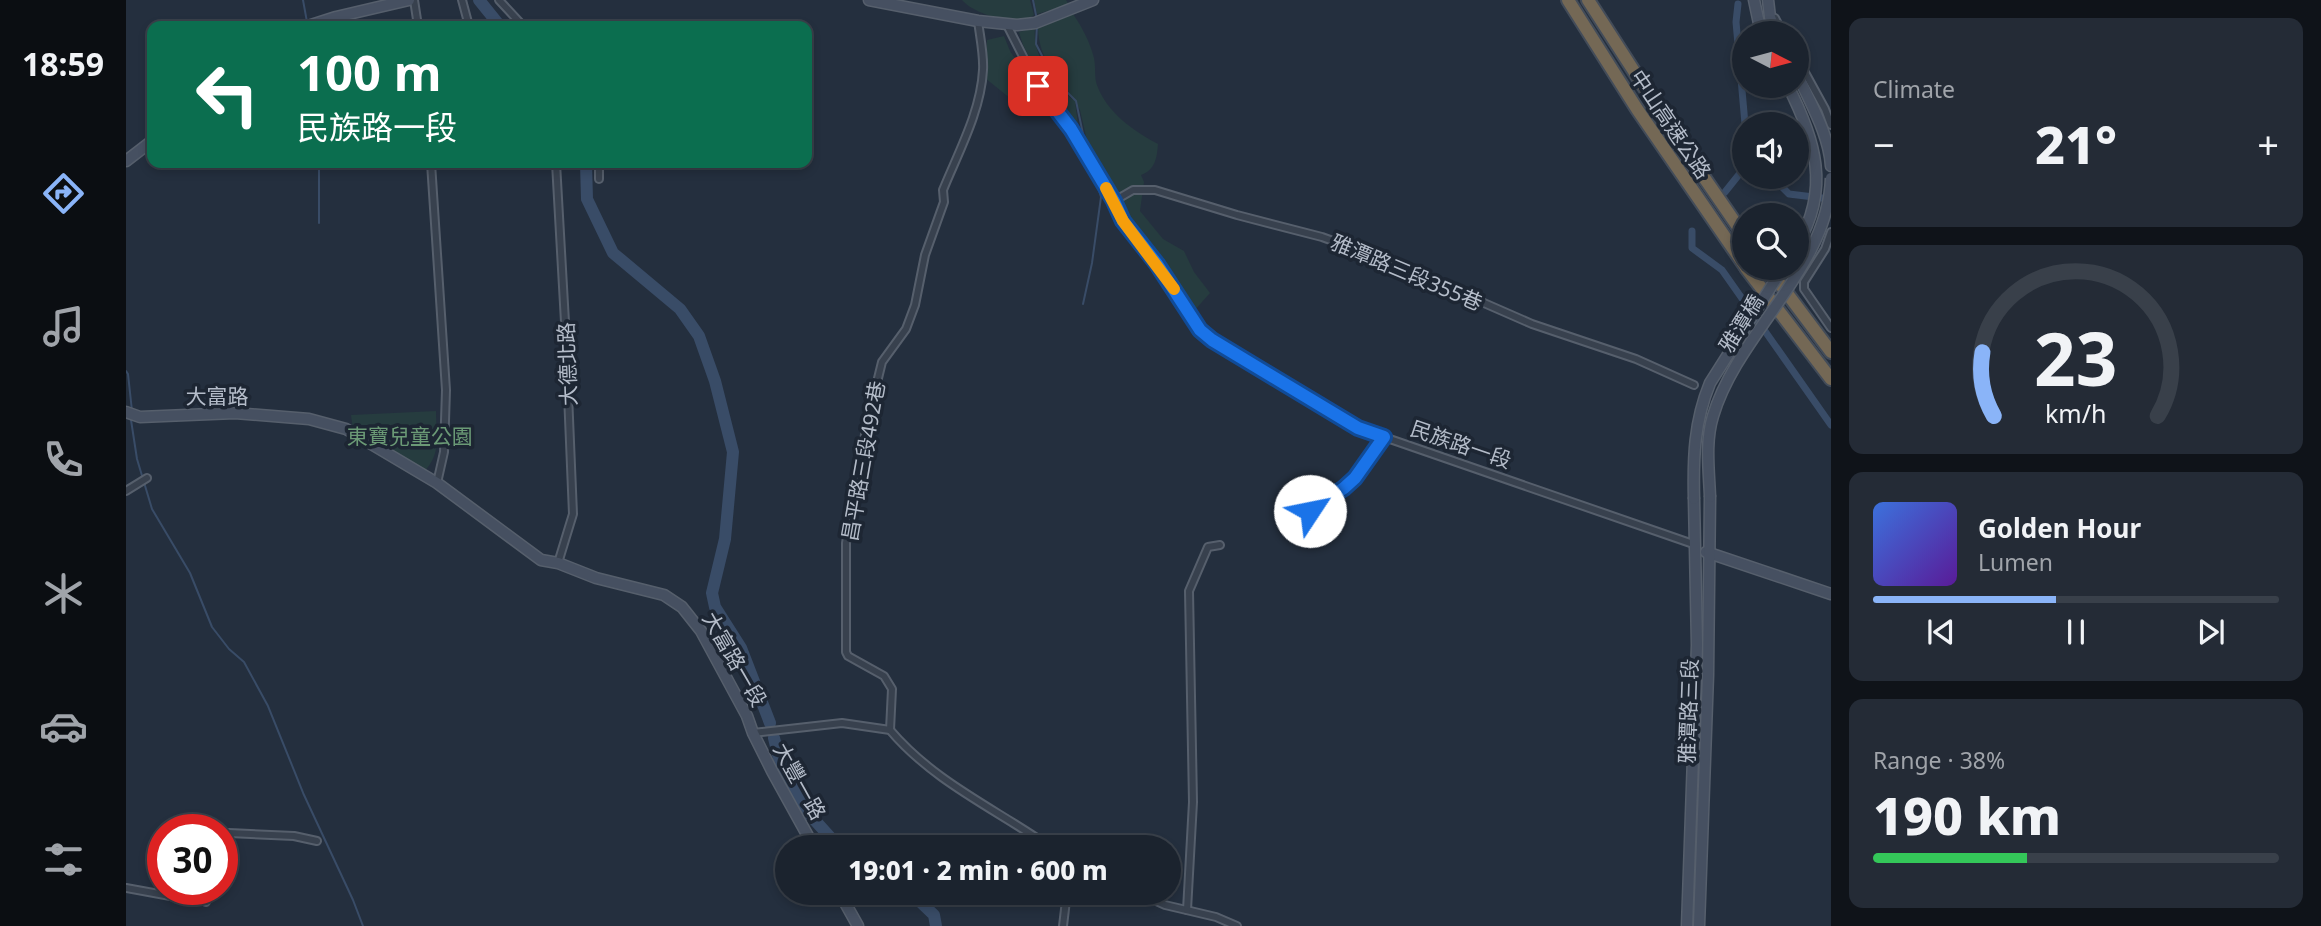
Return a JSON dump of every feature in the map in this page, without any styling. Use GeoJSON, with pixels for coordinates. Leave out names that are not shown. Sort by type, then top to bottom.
{"type":"FeatureCollection","features":[{"type":"Feature","properties":{"kind":"highway","name":"中山高速公路"},"geometry":{"type":"LineString","coordinates":[[1568,0],[1637,109],[1732,248]]}},
{"type":"Feature","properties":{"kind":"highway","name":"中山高速公路"},"geometry":{"type":"LineString","coordinates":[[1588,0],[1732,218]]}},
{"type":"Feature","properties":{"kind":"highway","name":"中山高速公路"},"geometry":{"type":"LineString","coordinates":[[1755,280],[1831,379]]}},
{"type":"Feature","properties":{"kind":"highway"},"geometry":{"type":"LineString","coordinates":[[1777,280],[1831,352]]}},
{"type":"Feature","properties":{"kind":"street"},"geometry":{"type":"LineString","coordinates":[[339,21],[412,0],[417,21]]}},
{"type":"Feature","properties":{"kind":"street"},"geometry":{"type":"LineString","coordinates":[[462,0],[468,21]]}},
{"type":"Feature","properties":{"kind":"street"},"geometry":{"type":"LineString","coordinates":[[499,0],[518,21]]}},
{"type":"Feature","properties":{"kind":"street"},"geometry":{"type":"LineString","coordinates":[[869,0],[1007,25],[1038,21],[1093,0]]}},
{"type":"Feature","properties":{"kind":"street"},"geometry":{"type":"LineString","coordinates":[[1754,0],[1758,21]]}},
{"type":"Feature","properties":{"kind":"street"},"geometry":{"type":"LineString","coordinates":[[1768,0],[1775,21]]}},
{"type":"Feature","properties":{"kind":"street","name":"昌平路三段492巷"},"geometry":{"type":"LineString","coordinates":[[890,730],[892,689],[884,676],[848,656],[846,652],[846,543],[867,423],[881,362],[906,329],[915,305],[925,255],[944,202],[943,190],[972,119],[980,89],[984,69],[978,21]]}},
{"type":"Feature","properties":{"kind":"street","name":"民族路一段"},"geometry":{"type":"LineString","coordinates":[[1007,25],[1038,86],[1071,129],[1123,221],[1157,264],[1200,330],[1212,340],[1358,428],[1696,545],[1709,554],[1831,594]]}},
{"type":"Feature","properties":{"kind":"street"},"geometry":{"type":"LineString","coordinates":[[1810,82],[1831,125]]}},
{"type":"Feature","properties":{"kind":"street"},"geometry":{"type":"LineString","coordinates":[[1794,98],[1811,136],[1817,167],[1809,220]]}},
{"type":"Feature","properties":{"kind":"street"},"geometry":{"type":"LineString","coordinates":[[1808,98],[1825,136],[1831,166]]}},
{"type":"Feature","properties":{"kind":"street"},"geometry":{"type":"LineString","coordinates":[[126,161],[147,145]]}},
{"type":"Feature","properties":{"kind":"street"},"geometry":{"type":"LineString","coordinates":[[431,168],[446,390],[444,452],[437,484]]}},
{"type":"Feature","properties":{"kind":"street","name":"大德北路"},"geometry":{"type":"LineString","coordinates":[[556,168],[573,514],[558,563]]}},
{"type":"Feature","properties":{"kind":"street"},"geometry":{"type":"LineString","coordinates":[[599,168],[599,179]]}},
{"type":"Feature","properties":{"kind":"street","name":"雅潭橋"},"geometry":{"type":"LineString","coordinates":[[1710,497],[1709,439],[1712,418],[1723,389],[1744,353],[1812,249],[1828,210],[1831,178]]}},
{"type":"Feature","properties":{"kind":"street","name":"雅潭路三段355巷"},"geometry":{"type":"LineString","coordinates":[[1114,201],[1133,190],[1155,190],[1322,237],[1388,261],[1532,324],[1636,359],[1694,385]]}},
{"type":"Feature","properties":{"kind":"street"},"geometry":{"type":"LineString","coordinates":[[1831,232],[1825,249],[1804,282],[1804,289],[1831,328]]}},
{"type":"Feature","properties":{"kind":"street","name":"雅潭橋"},"geometry":{"type":"LineString","coordinates":[[1694,499],[1693,452],[1703,400],[1710,383],[1775,280]]}},
{"type":"Feature","properties":{"kind":"street","name":"大富路"},"geometry":{"type":"LineString","coordinates":[[126,412],[140,417],[235,413],[309,419]]}},
{"type":"Feature","properties":{"kind":"street","name":"大富路一段"},"geometry":{"type":"LineString","coordinates":[[309,419],[346,429],[437,484],[541,560],[558,563],[596,578],[664,595],[682,607],[701,631],[747,716],[753,733],[842,723],[890,730]]}},
{"type":"Feature","properties":{"kind":"street"},"geometry":{"type":"LineString","coordinates":[[1310,511],[1355,478],[1384,437]]}},
{"type":"Feature","properties":{"kind":"street"},"geometry":{"type":"LineString","coordinates":[[126,491],[147,478]]}},
{"type":"Feature","properties":{"kind":"street","name":"雅潭路三段"},"geometry":{"type":"LineString","coordinates":[[1699,926],[1709,675],[1710,497]]}},
{"type":"Feature","properties":{"kind":"street","name":"雅潭路三段"},"geometry":{"type":"LineString","coordinates":[[1687,926],[1698,645],[1694,499]]}},
{"type":"Feature","properties":{"kind":"street"},"geometry":{"type":"LineString","coordinates":[[1187,910],[1193,802],[1189,591],[1208,547],[1220,545]]}},
{"type":"Feature","properties":{"kind":"street"},"geometry":{"type":"LineString","coordinates":[[890,730],[902,744],[949,784],[1033,835]]}},
{"type":"Feature","properties":{"kind":"street","name":"大豐一路"},"geometry":{"type":"LineString","coordinates":[[753,733],[808,835]]}},
{"type":"Feature","properties":{"kind":"street"},"geometry":{"type":"LineString","coordinates":[[238,833],[294,835],[317,841]]}},
{"type":"Feature","properties":{"kind":"street"},"geometry":{"type":"LineString","coordinates":[[126,888],[147,892]]}},
{"type":"Feature","properties":{"kind":"street"},"geometry":{"type":"LineString","coordinates":[[846,905],[858,926]]}},
{"type":"Feature","properties":{"kind":"street"},"geometry":{"type":"LineString","coordinates":[[1063,926],[1065,905]]}},
{"type":"Feature","properties":{"kind":"street"},"geometry":{"type":"LineString","coordinates":[[1165,905],[1216,917],[1237,926]]}},
{"type":"Feature","properties":{"kind":"green space"},"geometry":{"type":"Polygon","coordinates":[[[962,0],[1030,0],[1034,15],[1016,21],[999,18],[982,13],[962,0]]]}},
{"type":"Feature","properties":{"kind":"green space"},"geometry":{"type":"Polygon","coordinates":[[[1034,0],[1066,0],[1069,5],[1037,14],[1034,0]]]}},
{"type":"Feature","properties":{"kind":"green space"},"geometry":{"type":"Polygon","coordinates":[[[1073,14],[1090,46],[1097,85],[1107,104],[1131,127],[1158,144],[1154,163],[1141,175],[1144,182],[1140,211],[1163,239],[1184,251],[1194,272],[1210,293],[1193,312],[1155,251],[1134,228],[1120,206],[1116,188],[1089,149],[1080,110],[1075,102],[1079,132],[1041,81],[1023,45],[1019,32],[1035,28],[1037,49],[1045,68],[1073,100],[1046,59],[1038,28],[1073,14]]]}},
{"type":"Feature","properties":{"kind":"green space"},"geometry":{"type":"Polygon","coordinates":[[[1004,36],[1041,110],[1016,103],[985,78],[987,40],[1004,36]]]}},
{"type":"Feature","properties":{"kind":"green space","name":"東寶兒童公園"},"geometry":{"type":"Polygon","coordinates":[[[436,411],[436,451],[424,472],[353,430],[351,415],[436,411]]]}},
{"type":"Feature","properties":{"kind":"waterway"},"geometry":{"type":"LineString","coordinates":[[303,0],[307,21]]}},
{"type":"Feature","properties":{"kind":"waterway"},"geometry":{"type":"LineString","coordinates":[[479,0],[496,21]]}},
{"type":"Feature","properties":{"kind":"waterway"},"geometry":{"type":"LineString","coordinates":[[1033,0],[1037,20]]}},
{"type":"Feature","properties":{"kind":"waterway"},"geometry":{"type":"LineString","coordinates":[[1738,4],[1736,22],[1744,112]]}},
{"type":"Feature","properties":{"kind":"waterway"},"geometry":{"type":"LineString","coordinates":[[1037,25],[1036,44],[1054,79],[1076,101],[1086,148]]}},
{"type":"Feature","properties":{"kind":"waterway"},"geometry":{"type":"LineString","coordinates":[[319,168],[319,223]]}},
{"type":"Feature","properties":{"kind":"waterway"},"geometry":{"type":"LineString","coordinates":[[586,168],[587,199],[613,253],[680,309],[699,336],[715,381],[733,452],[725,539],[712,593],[715,607],[741,648],[770,723]]}},
{"type":"Feature","properties":{"kind":"waterway"},"geometry":{"type":"LineString","coordinates":[[1083,304],[1101,197],[1094,174]]}},
{"type":"Feature","properties":{"kind":"waterway"},"geometry":{"type":"LineString","coordinates":[[1725,192],[1732,183]]}},
{"type":"Feature","properties":{"kind":"waterway"},"geometry":{"type":"LineString","coordinates":[[1784,189],[1789,194],[1830,199]]}},
{"type":"Feature","properties":{"kind":"waterway"},"geometry":{"type":"LineString","coordinates":[[1692,231],[1692,248],[1722,270],[1831,425]]}},
{"type":"Feature","properties":{"kind":"waterway"},"geometry":{"type":"LineString","coordinates":[[126,371],[132,411]]}},
{"type":"Feature","properties":{"kind":"waterway"},"geometry":{"type":"LineString","coordinates":[[131,420],[137,459],[152,509],[190,573],[212,627],[229,649],[244,662],[268,706],[304,795],[363,926]]}},
{"type":"Feature","properties":{"kind":"waterway"},"geometry":{"type":"LineString","coordinates":[[774,738],[781,767],[811,816],[828,835]]}},
{"type":"Feature","properties":{"kind":"waterway"},"geometry":{"type":"LineString","coordinates":[[924,905],[934,915],[936,926]]}},
{"type":"Feature","properties":{"kind":"slow traffic"},"geometry":{"type":"LineString","coordinates":[[1106,188],[1123,221],[1174,289]]}},
{"type":"Feature","properties":{"kind":"route"},"geometry":{"type":"LineString","coordinates":[[1038,86],[1071,129],[1123,221],[1157,264],[1200,330],[1312,402],[1358,428],[1384,437],[1355,478],[1310,511]]}}]}
